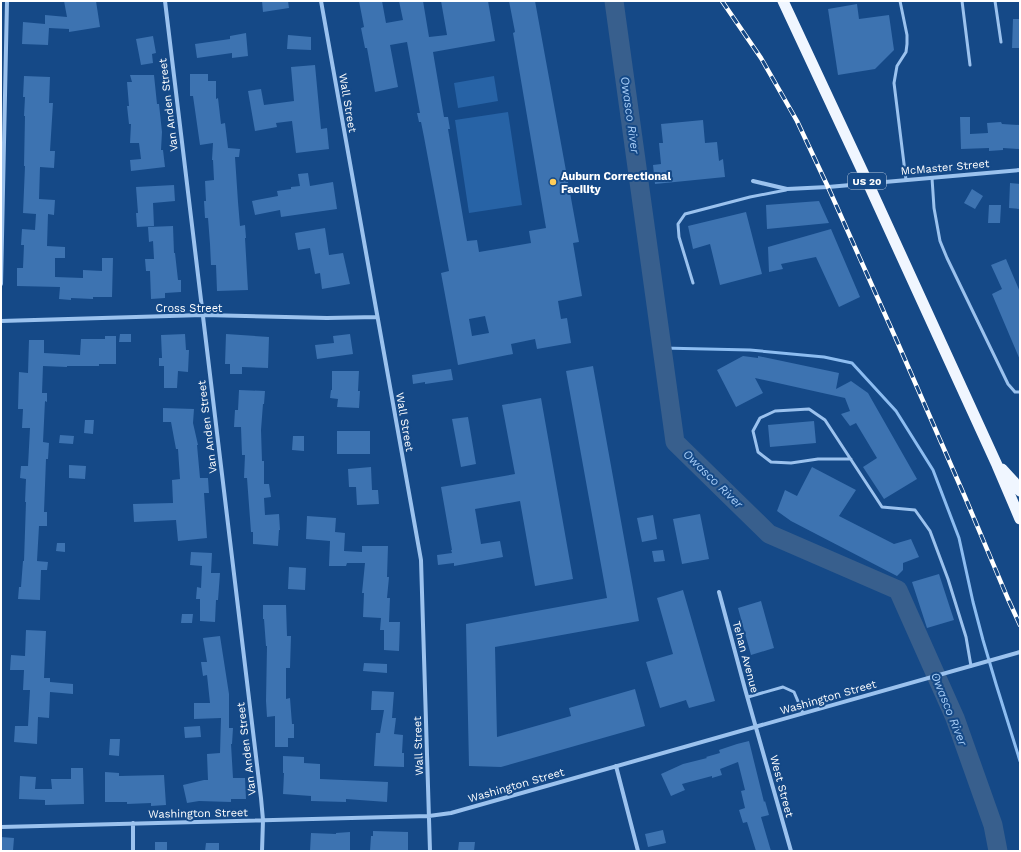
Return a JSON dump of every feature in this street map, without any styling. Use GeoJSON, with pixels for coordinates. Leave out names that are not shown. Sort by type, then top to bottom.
{"type":"FeatureCollection","features":[{"type":"Feature","properties":{"kind":"highway","name":"US 20"},"geometry":{"type":"LineString","coordinates":[[782,1],[868,183],[997,465],[1020,519]]}},
{"type":"Feature","properties":{"kind":"highway"},"geometry":{"type":"LineString","coordinates":[[997,465],[1014,482],[1020,491]]}},
{"type":"Feature","properties":{"kind":"street"},"geometry":{"type":"LineString","coordinates":[[1,284],[8,1]]}},
{"type":"Feature","properties":{"kind":"street","name":"Van Anden Street"},"geometry":{"type":"LineString","coordinates":[[165,1],[262,798],[262,851]]}},
{"type":"Feature","properties":{"kind":"street","name":"Wall Street"},"geometry":{"type":"LineString","coordinates":[[321,1],[421,560],[430,851]]}},
{"type":"Feature","properties":{"kind":"street","name":"McMaster Street"},"geometry":{"type":"LineString","coordinates":[[753,181],[787,189],[828,187],[1020,170]]}},
{"type":"Feature","properties":{"kind":"street","name":"Cross Street"},"geometry":{"type":"LineString","coordinates":[[1,321],[203,315],[312,318],[377,317]]}},
{"type":"Feature","properties":{"kind":"street","name":"Tehan Avenue"},"geometry":{"type":"LineString","coordinates":[[719,592],[756,726]]}},
{"type":"Feature","properties":{"kind":"street","name":"Washington Street"},"geometry":{"type":"LineString","coordinates":[[1,827],[429,816],[451,812],[1020,652]]}},
{"type":"Feature","properties":{"kind":"street","name":"West Street"},"geometry":{"type":"LineString","coordinates":[[756,726],[790,851]]}},
{"type":"Feature","properties":{"kind":"street"},"geometry":{"type":"LineString","coordinates":[[616,766],[638,851]]}},
{"type":"Feature","properties":{"kind":"street"},"geometry":{"type":"LineString","coordinates":[[133,823],[133,851]]}},
{"type":"Feature","properties":{"kind":"lane"},"geometry":{"type":"LineString","coordinates":[[900,1],[907,35],[907,44],[906,52],[897,66],[894,83],[906,180]]}},
{"type":"Feature","properties":{"kind":"lane"},"geometry":{"type":"LineString","coordinates":[[962,1],[970,64]]}},
{"type":"Feature","properties":{"kind":"lane"},"geometry":{"type":"LineString","coordinates":[[995,1],[1001,42]]}},
{"type":"Feature","properties":{"kind":"lane"},"geometry":{"type":"LineString","coordinates":[[932,178],[934,208],[940,241],[1008,384],[1015,392],[1020,392]]}},
{"type":"Feature","properties":{"kind":"lane"},"geometry":{"type":"LineString","coordinates":[[693,283],[679,237],[678,224],[685,214],[787,189]]}},
{"type":"Feature","properties":{"kind":"lane"},"geometry":{"type":"LineString","coordinates":[[851,459],[818,459],[791,463],[771,462],[758,452],[753,431],[760,418],[775,411],[809,409],[825,420],[851,459],[882,507],[915,510],[930,531],[948,579],[966,637],[971,666]]}},
{"type":"Feature","properties":{"kind":"lane"},"geometry":{"type":"LineString","coordinates":[[748,697],[783,686],[794,692],[803,714]]}},
{"type":"Feature","properties":{"kind":"shaded area"},"geometry":{"type":"Polygon","coordinates":[[[494,76],[498,101],[458,108],[454,83],[494,76]]]}},
{"type":"Feature","properties":{"kind":"shaded area"},"geometry":{"type":"Polygon","coordinates":[[[508,112],[522,205],[469,213],[455,120],[508,112]]]}},
{"type":"Feature","properties":{"kind":"building"},"geometry":{"type":"Polygon","coordinates":[[[64,1],[96,1],[100,27],[69,32],[69,29],[49,28],[48,45],[22,44],[23,22],[45,24],[45,15],[67,17],[64,1]]]}},
{"type":"Feature","properties":{"kind":"building"},"geometry":{"type":"Polygon","coordinates":[[[262,1],[288,1],[289,8],[263,12],[262,1]]]}},
{"type":"Feature","properties":{"kind":"building","name":"Auburn Correctional Facility"},"geometry":{"type":"Polygon","coordinates":[[[359,1],[382,1],[386,23],[403,20],[399,1],[423,1],[429,37],[447,35],[441,1],[488,1],[495,41],[433,52],[444,117],[448,117],[450,129],[448,129],[467,241],[477,240],[479,252],[531,243],[529,231],[546,228],[513,33],[515,32],[509,1],[535,1],[579,242],[573,243],[582,296],[558,301],[561,319],[567,318],[571,343],[537,349],[535,339],[511,344],[513,354],[458,365],[441,273],[449,271],[421,122],[419,122],[417,113],[420,113],[407,42],[390,45],[398,87],[375,92],[367,48],[365,48],[361,28],[364,27],[359,1]],[[485,316],[469,319],[472,336],[489,333],[485,316]]]}},
{"type":"Feature","properties":{"kind":"building"},"geometry":{"type":"Polygon","coordinates":[[[857,4],[859,19],[889,15],[894,50],[875,69],[838,75],[828,9],[857,4]]]}},
{"type":"Feature","properties":{"kind":"building"},"geometry":{"type":"Polygon","coordinates":[[[1013,19],[1020,19],[1020,48],[1012,48],[1013,19]]]}},
{"type":"Feature","properties":{"kind":"building"},"geometry":{"type":"Polygon","coordinates":[[[246,33],[248,56],[232,58],[232,53],[197,58],[195,44],[230,39],[230,36],[246,33]]]}},
{"type":"Feature","properties":{"kind":"building"},"geometry":{"type":"Polygon","coordinates":[[[288,35],[311,37],[311,50],[287,49],[288,35]]]}},
{"type":"Feature","properties":{"kind":"building"},"geometry":{"type":"Polygon","coordinates":[[[153,36],[156,53],[152,54],[153,63],[141,65],[136,39],[153,36]]]}},
{"type":"Feature","properties":{"kind":"building"},"geometry":{"type":"Polygon","coordinates":[[[315,65],[321,129],[327,128],[329,149],[296,153],[292,121],[276,123],[277,127],[255,131],[248,91],[261,89],[264,105],[294,101],[291,67],[315,65]]]}},
{"type":"Feature","properties":{"kind":"building"},"geometry":{"type":"Polygon","coordinates":[[[190,74],[208,74],[208,81],[216,81],[216,99],[218,98],[221,124],[225,123],[228,148],[240,149],[239,157],[235,157],[240,226],[245,225],[248,290],[217,291],[216,265],[211,265],[208,218],[205,218],[204,201],[206,201],[205,181],[214,180],[212,160],[213,143],[200,145],[193,96],[190,96],[190,74]]]}},
{"type":"Feature","properties":{"kind":"building"},"geometry":{"type":"Polygon","coordinates":[[[130,75],[154,75],[162,132],[161,150],[163,150],[165,167],[131,171],[130,160],[141,159],[139,143],[130,143],[131,124],[129,124],[127,106],[129,106],[127,82],[132,82],[130,75]]]}},
{"type":"Feature","properties":{"kind":"building"},"geometry":{"type":"Polygon","coordinates":[[[24,76],[50,77],[49,103],[53,103],[50,151],[55,151],[54,168],[40,167],[39,199],[55,200],[54,215],[48,214],[47,246],[65,247],[65,258],[55,258],[55,277],[83,278],[83,270],[102,271],[102,258],[113,258],[112,297],[93,297],[93,299],[71,298],[71,300],[59,299],[60,287],[17,286],[17,268],[23,268],[24,245],[21,245],[22,229],[35,230],[36,214],[23,213],[25,166],[25,97],[23,97],[24,76]]]}},
{"type":"Feature","properties":{"kind":"building"},"geometry":{"type":"Polygon","coordinates":[[[960,117],[970,117],[970,134],[988,133],[987,123],[1001,122],[1002,124],[1020,125],[1019,149],[1003,148],[1003,150],[989,151],[989,148],[961,149],[960,117]]]}},
{"type":"Feature","properties":{"kind":"building"},"geometry":{"type":"Polygon","coordinates":[[[703,120],[705,143],[717,142],[719,161],[723,159],[725,177],[655,184],[653,165],[661,164],[659,143],[663,143],[661,124],[703,120]]]}},
{"type":"Feature","properties":{"kind":"building"},"geometry":{"type":"Polygon","coordinates":[[[308,173],[310,186],[333,182],[337,209],[281,217],[280,210],[255,215],[252,201],[278,196],[277,191],[300,186],[298,174],[308,173]]]}},
{"type":"Feature","properties":{"kind":"building"},"geometry":{"type":"Polygon","coordinates":[[[1010,183],[1020,184],[1020,209],[1009,208],[1010,183]]]}},
{"type":"Feature","properties":{"kind":"building"},"geometry":{"type":"Polygon","coordinates":[[[174,185],[175,201],[153,203],[154,226],[137,227],[136,213],[138,213],[136,187],[174,185]]]}},
{"type":"Feature","properties":{"kind":"building"},"geometry":{"type":"Polygon","coordinates":[[[972,189],[983,196],[975,209],[964,203],[972,189]]]}},
{"type":"Feature","properties":{"kind":"building"},"geometry":{"type":"Polygon","coordinates":[[[819,201],[829,223],[767,229],[766,205],[819,201]]]}},
{"type":"Feature","properties":{"kind":"building"},"geometry":{"type":"Polygon","coordinates":[[[989,205],[1001,205],[1000,223],[988,223],[989,205]]]}},
{"type":"Feature","properties":{"kind":"building"},"geometry":{"type":"Polygon","coordinates":[[[746,212],[762,274],[720,285],[710,244],[693,249],[688,226],[746,212]]]}},
{"type":"Feature","properties":{"kind":"building"},"geometry":{"type":"Polygon","coordinates":[[[173,226],[174,253],[178,280],[181,280],[181,292],[165,293],[165,298],[151,299],[150,271],[146,271],[145,259],[154,259],[153,241],[149,242],[148,227],[173,226]]]}},
{"type":"Feature","properties":{"kind":"building"},"geometry":{"type":"Polygon","coordinates":[[[325,228],[329,255],[343,253],[350,284],[322,289],[320,273],[315,274],[310,248],[298,250],[295,233],[325,228]]]}},
{"type":"Feature","properties":{"kind":"building"},"geometry":{"type":"Polygon","coordinates":[[[831,229],[860,297],[839,307],[816,257],[781,264],[783,269],[769,272],[768,247],[831,229]]]}},
{"type":"Feature","properties":{"kind":"building"},"geometry":{"type":"Polygon","coordinates":[[[1006,259],[1020,292],[1020,360],[992,294],[1002,289],[991,265],[1006,259]]]}},
{"type":"Feature","properties":{"kind":"building"},"geometry":{"type":"Polygon","coordinates":[[[120,334],[131,334],[131,342],[119,342],[120,334]]]}},
{"type":"Feature","properties":{"kind":"building"},"geometry":{"type":"Polygon","coordinates":[[[185,334],[186,350],[189,350],[188,372],[178,371],[177,388],[164,388],[164,366],[159,366],[159,358],[162,358],[161,335],[185,334]]]}},
{"type":"Feature","properties":{"kind":"building"},"geometry":{"type":"Polygon","coordinates":[[[226,334],[269,337],[268,368],[242,367],[242,374],[230,374],[230,364],[225,364],[226,334]]]}},
{"type":"Feature","properties":{"kind":"building"},"geometry":{"type":"Polygon","coordinates":[[[350,334],[353,354],[317,359],[315,345],[334,343],[333,336],[350,334]]]}},
{"type":"Feature","properties":{"kind":"building"},"geometry":{"type":"Polygon","coordinates":[[[105,336],[116,336],[116,364],[67,367],[43,366],[42,393],[47,393],[47,402],[45,401],[43,442],[49,443],[48,459],[46,459],[44,512],[47,512],[47,526],[39,526],[37,561],[48,562],[47,570],[41,570],[40,600],[18,599],[24,561],[26,502],[26,479],[20,478],[21,466],[28,466],[30,428],[22,428],[23,409],[18,409],[19,372],[28,373],[29,340],[44,340],[44,353],[80,355],[81,339],[105,339],[105,336]]]}},
{"type":"Feature","properties":{"kind":"building"},"geometry":{"type":"Polygon","coordinates":[[[743,356],[758,358],[758,356],[839,373],[836,389],[851,381],[868,393],[917,479],[884,499],[863,467],[877,458],[856,423],[850,426],[841,414],[850,411],[845,398],[755,378],[763,393],[736,407],[717,370],[743,356]]]}},
{"type":"Feature","properties":{"kind":"building"},"geometry":{"type":"Polygon","coordinates":[[[593,366],[639,621],[495,647],[497,737],[571,716],[569,708],[635,689],[645,726],[501,767],[469,766],[466,624],[607,598],[566,371],[593,366]]]}},
{"type":"Feature","properties":{"kind":"building"},"geometry":{"type":"Polygon","coordinates":[[[451,369],[453,380],[413,384],[412,375],[451,369]]]}},
{"type":"Feature","properties":{"kind":"building"},"geometry":{"type":"Polygon","coordinates":[[[332,371],[359,371],[359,408],[337,407],[338,399],[330,398],[332,390],[332,371]]]}},
{"type":"Feature","properties":{"kind":"building"},"geometry":{"type":"Polygon","coordinates":[[[239,390],[265,391],[261,430],[262,461],[264,461],[264,484],[269,484],[271,497],[264,498],[265,515],[279,514],[280,530],[278,546],[253,544],[247,478],[244,478],[245,455],[242,455],[241,427],[234,427],[235,410],[238,410],[239,390]]]}},
{"type":"Feature","properties":{"kind":"building"},"geometry":{"type":"Polygon","coordinates":[[[541,398],[573,579],[535,586],[520,501],[475,509],[481,544],[500,541],[503,557],[454,566],[454,563],[438,565],[437,555],[452,553],[441,487],[515,474],[502,405],[541,398]]]}},
{"type":"Feature","properties":{"kind":"building"},"geometry":{"type":"Polygon","coordinates":[[[163,408],[194,409],[193,423],[198,445],[200,478],[208,478],[209,493],[204,493],[207,538],[178,541],[176,520],[134,522],[133,504],[173,503],[172,480],[180,479],[178,449],[176,449],[171,422],[163,422],[163,408]]]}},
{"type":"Feature","properties":{"kind":"building"},"geometry":{"type":"Polygon","coordinates":[[[468,417],[476,464],[461,467],[452,419],[468,417]]]}},
{"type":"Feature","properties":{"kind":"building"},"geometry":{"type":"Polygon","coordinates":[[[85,420],[94,420],[93,434],[84,433],[85,420]]]}},
{"type":"Feature","properties":{"kind":"building"},"geometry":{"type":"Polygon","coordinates":[[[814,421],[816,443],[770,447],[768,425],[814,421]]]}},
{"type":"Feature","properties":{"kind":"building"},"geometry":{"type":"Polygon","coordinates":[[[337,431],[370,431],[370,454],[337,454],[337,431]]]}},
{"type":"Feature","properties":{"kind":"building"},"geometry":{"type":"Polygon","coordinates":[[[60,435],[74,436],[73,444],[59,443],[60,435]]]}},
{"type":"Feature","properties":{"kind":"building"},"geometry":{"type":"Polygon","coordinates":[[[293,436],[304,436],[304,451],[292,450],[293,436]]]}},
{"type":"Feature","properties":{"kind":"building"},"geometry":{"type":"Polygon","coordinates":[[[69,465],[86,466],[85,479],[69,478],[69,465]]]}},
{"type":"Feature","properties":{"kind":"building"},"geometry":{"type":"Polygon","coordinates":[[[371,467],[372,490],[378,490],[379,504],[357,505],[356,487],[349,487],[348,469],[371,467]]]}},
{"type":"Feature","properties":{"kind":"building"},"geometry":{"type":"Polygon","coordinates":[[[812,467],[856,490],[839,516],[894,544],[911,539],[919,557],[903,563],[903,570],[897,576],[791,521],[777,511],[785,490],[797,496],[812,467]]]}},
{"type":"Feature","properties":{"kind":"building"},"geometry":{"type":"Polygon","coordinates":[[[700,514],[709,559],[682,564],[673,519],[700,514]]]}},
{"type":"Feature","properties":{"kind":"building"},"geometry":{"type":"Polygon","coordinates":[[[653,515],[657,539],[642,542],[637,518],[653,515]]]}},
{"type":"Feature","properties":{"kind":"building"},"geometry":{"type":"Polygon","coordinates":[[[307,516],[336,518],[335,532],[345,533],[344,551],[362,552],[362,546],[388,546],[387,577],[389,577],[387,598],[390,598],[389,622],[400,622],[399,651],[384,650],[384,630],[380,630],[381,618],[363,617],[364,593],[362,593],[365,563],[347,563],[346,566],[329,566],[330,541],[306,539],[307,516]]]}},
{"type":"Feature","properties":{"kind":"building"},"geometry":{"type":"Polygon","coordinates":[[[57,543],[65,543],[65,552],[56,551],[57,543]]]}},
{"type":"Feature","properties":{"kind":"building"},"geometry":{"type":"Polygon","coordinates":[[[663,550],[665,561],[654,562],[652,551],[663,550]]]}},
{"type":"Feature","properties":{"kind":"building"},"geometry":{"type":"Polygon","coordinates":[[[191,552],[212,553],[211,573],[220,573],[218,600],[216,600],[215,622],[200,621],[200,599],[196,599],[197,587],[201,588],[202,566],[190,565],[191,552]]]}},
{"type":"Feature","properties":{"kind":"building"},"geometry":{"type":"Polygon","coordinates":[[[289,567],[306,568],[305,590],[288,589],[289,567]]]}},
{"type":"Feature","properties":{"kind":"building"},"geometry":{"type":"Polygon","coordinates":[[[939,574],[954,620],[927,628],[912,582],[939,574]]]}},
{"type":"Feature","properties":{"kind":"building"},"geometry":{"type":"Polygon","coordinates":[[[683,590],[715,701],[689,708],[686,700],[660,708],[646,662],[673,654],[657,598],[683,590]]]}},
{"type":"Feature","properties":{"kind":"building"},"geometry":{"type":"Polygon","coordinates":[[[761,601],[774,648],[751,655],[738,608],[761,601]]]}},
{"type":"Feature","properties":{"kind":"building"},"geometry":{"type":"Polygon","coordinates":[[[263,605],[286,605],[287,636],[291,636],[290,668],[286,668],[286,699],[290,698],[292,724],[294,724],[294,738],[288,738],[288,747],[275,747],[275,716],[267,717],[267,646],[263,619],[263,605]]]}},
{"type":"Feature","properties":{"kind":"building"},"geometry":{"type":"Polygon","coordinates":[[[182,614],[193,614],[192,623],[181,623],[182,614]]]}},
{"type":"Feature","properties":{"kind":"building"},"geometry":{"type":"Polygon","coordinates":[[[26,630],[46,631],[44,678],[50,678],[50,682],[73,684],[73,694],[50,692],[49,718],[38,717],[37,744],[14,742],[15,726],[28,726],[30,690],[23,690],[24,670],[10,670],[11,655],[25,656],[26,630]]]}},
{"type":"Feature","properties":{"kind":"building"},"geometry":{"type":"Polygon","coordinates":[[[220,636],[229,694],[229,728],[233,728],[231,744],[233,778],[245,778],[246,799],[231,799],[231,802],[199,801],[187,803],[183,785],[208,780],[207,754],[220,753],[221,718],[194,719],[194,703],[210,703],[207,675],[203,676],[201,662],[207,662],[203,638],[220,636]]]}},
{"type":"Feature","properties":{"kind":"building"},"geometry":{"type":"Polygon","coordinates":[[[364,663],[387,664],[387,673],[363,671],[364,663]]]}},
{"type":"Feature","properties":{"kind":"building"},"geometry":{"type":"Polygon","coordinates":[[[372,691],[394,692],[392,718],[396,718],[394,734],[403,735],[402,753],[404,753],[404,767],[374,766],[376,733],[380,733],[384,710],[371,710],[372,691]]]}},
{"type":"Feature","properties":{"kind":"building"},"geometry":{"type":"Polygon","coordinates":[[[200,726],[201,737],[185,738],[184,727],[200,726]]]}},
{"type":"Feature","properties":{"kind":"building"},"geometry":{"type":"Polygon","coordinates":[[[110,739],[120,739],[119,756],[109,755],[110,739]]]}},
{"type":"Feature","properties":{"kind":"building"},"geometry":{"type":"Polygon","coordinates":[[[749,741],[764,802],[765,801],[769,815],[761,817],[771,851],[756,851],[747,822],[743,823],[739,810],[745,808],[741,791],[745,790],[738,762],[720,769],[722,775],[712,778],[712,776],[682,784],[685,790],[671,796],[661,774],[683,764],[720,753],[719,750],[749,741]]]}},
{"type":"Feature","properties":{"kind":"building"},"geometry":{"type":"Polygon","coordinates":[[[283,756],[304,757],[304,763],[320,764],[320,779],[388,782],[387,802],[346,799],[346,802],[311,801],[311,796],[283,794],[283,756]]]}},
{"type":"Feature","properties":{"kind":"building"},"geometry":{"type":"Polygon","coordinates":[[[71,768],[83,768],[84,804],[45,805],[45,800],[19,799],[20,776],[36,777],[35,789],[52,789],[51,779],[71,779],[71,768]]]}},
{"type":"Feature","properties":{"kind":"building"},"geometry":{"type":"Polygon","coordinates":[[[105,772],[119,773],[119,776],[164,775],[166,805],[151,806],[151,803],[127,804],[127,802],[105,802],[105,772]]]}},
{"type":"Feature","properties":{"kind":"building"},"geometry":{"type":"Polygon","coordinates":[[[663,830],[666,843],[648,847],[645,834],[663,830]]]}},
{"type":"Feature","properties":{"kind":"building"},"geometry":{"type":"Polygon","coordinates":[[[373,831],[408,832],[408,851],[370,851],[371,836],[373,836],[373,831]]]}},
{"type":"Feature","properties":{"kind":"building"},"geometry":{"type":"Polygon","coordinates":[[[350,832],[350,851],[310,851],[311,833],[336,834],[350,832]]]}},
{"type":"Feature","properties":{"kind":"building"},"geometry":{"type":"Polygon","coordinates":[[[1,837],[14,838],[13,851],[1,851],[1,837]]]}},
{"type":"Feature","properties":{"kind":"building"},"geometry":{"type":"Polygon","coordinates":[[[155,842],[167,842],[167,851],[155,851],[155,842]]]}},
{"type":"Feature","properties":{"kind":"building"},"geometry":{"type":"Polygon","coordinates":[[[459,842],[475,842],[474,851],[458,851],[459,842]]]}},
{"type":"Feature","properties":{"kind":"building"},"geometry":{"type":"Polygon","coordinates":[[[206,843],[219,843],[219,851],[205,851],[206,843]]]}},
{"type":"Feature","properties":{"kind":"waterway","name":"Owasco River"},"geometry":{"type":"LineString","coordinates":[[614,1],[675,442],[769,534],[898,590],[955,718],[993,825],[998,851]]}},
{"type":"Feature","properties":{"kind":"waterway"},"geometry":{"type":"LineString","coordinates":[[662,348],[750,350],[824,357],[852,363],[896,411],[933,470],[959,538],[983,640],[1020,761]]}},
{"type":"Feature","properties":{"kind":"railway"},"geometry":{"type":"LineString","coordinates":[[722,1],[761,58],[797,121],[896,339],[1020,625]]}},
{"type":"Feature","properties":{"kind":"place","name":"Auburn Correctional Facility"},"geometry":{"type":"Point","coordinates":[553,182]}}]}
